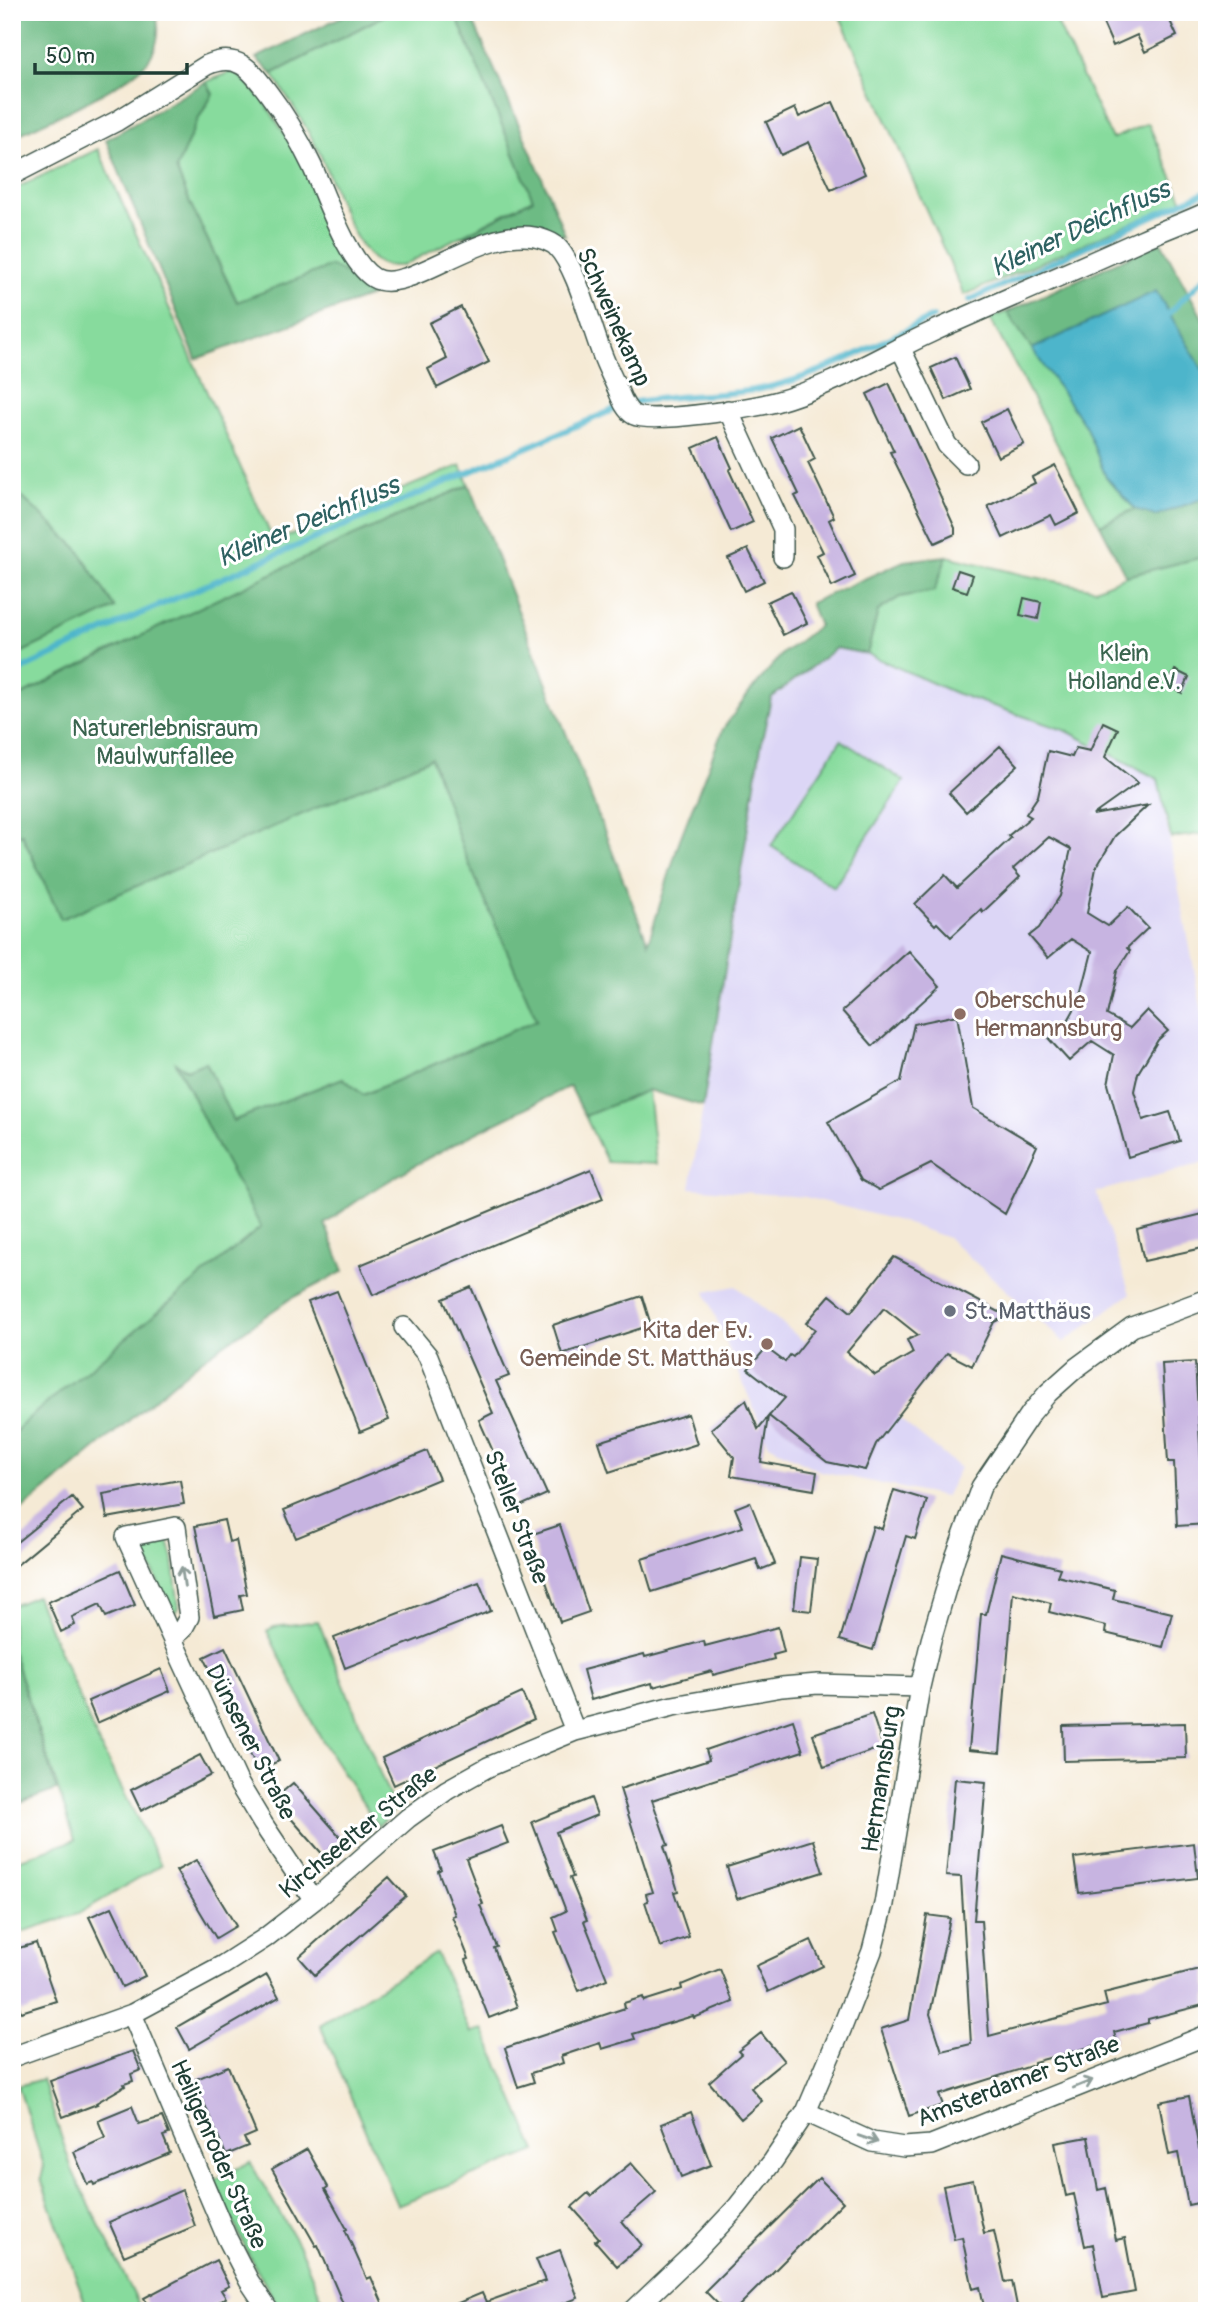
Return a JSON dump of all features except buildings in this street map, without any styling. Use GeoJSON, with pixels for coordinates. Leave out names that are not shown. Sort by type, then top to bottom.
{"type":"FeatureCollection","features":[{"type":"Feature","properties":{"kind":"street","name":"Schweinekamp"},"geometry":{"type":"LineString","coordinates":[[12,175],[117,121],[207,65],[221,59],[236,61],[246,67],[280,108],[310,162],[346,241],[359,264],[369,275],[379,281],[408,277],[498,238],[531,236],[545,240],[556,246],[566,262],[622,400],[633,415],[647,418],[728,410],[796,395],[1207,212]]}},
{"type":"Feature","properties":{"kind":"street"},"geometry":{"type":"LineString","coordinates":[[900,348],[947,445],[966,464]]}},
{"type":"Feature","properties":{"kind":"street"},"geometry":{"type":"LineString","coordinates":[[728,410],[783,529],[783,557]]}},
{"type":"Feature","properties":{"kind":"street","name":"Hermannsburg"},"geometry":{"type":"LineString","coordinates":[[633,2311],[693,2254],[737,2207],[773,2161],[806,2112],[857,1992],[884,1904],[920,1687],[942,1599],[981,1487],[1013,1437],[1048,1393],[1097,1351],[1132,1327],[1207,1299]]}},
{"type":"Feature","properties":{"kind":"street","name":"Steller Straße"},"geometry":{"type":"LineString","coordinates":[[404,1327],[428,1356],[575,1731]]}},
{"type":"Feature","properties":{"kind":"street","name":"Dünsener Straße"},"geometry":{"type":"LineString","coordinates":[[172,1638],[182,1630],[189,1617],[176,1527],[126,1537],[172,1638],[239,1784],[314,1900]]}},
{"type":"Feature","properties":{"kind":"street","name":"Kirchseelter Straße"},"geometry":{"type":"LineString","coordinates":[[12,2057],[132,2014],[223,1965],[265,1938],[314,1900],[408,1818],[447,1790],[488,1768],[575,1731],[673,1706],[782,1687],[818,1684],[920,1687]]}},
{"type":"Feature","properties":{"kind":"street","name":"Heiligenroder Straße"},"geometry":{"type":"LineString","coordinates":[[132,2014],[227,2238],[249,2281],[269,2311]]}},
{"type":"Feature","properties":{"kind":"street","name":"Amsterdamer Straße"},"geometry":{"type":"LineString","coordinates":[[806,2112],[872,2142],[904,2147],[931,2145],[1207,2035]]}},
{"type":"Feature","properties":{"kind":"shaded area","name":"Oberschule Hermannsburg"},"geometry":{"type":"Polygon","coordinates":[[[836,648],[867,654],[955,693],[1067,731],[1158,779],[1207,1037],[1207,1162],[1096,1192],[1130,1294],[1064,1342],[948,1238],[899,1221],[805,1197],[690,1188],[771,698],[836,648]]]}},
{"type":"Feature","properties":{"kind":"shaded area","name":"Kita der Ev. Gemeinde St. Matthäus"},"geometry":{"type":"Polygon","coordinates":[[[736,1286],[960,1468],[945,1497],[820,1471],[769,1445],[705,1292],[736,1286]]]}},
{"type":"Feature","properties":{"kind":"green space"},"geometry":{"type":"Polygon","coordinates":[[[12,12],[155,12],[157,41],[147,62],[129,77],[12,138],[12,12]]]}},
{"type":"Feature","properties":{"kind":"green space"},"geometry":{"type":"Polygon","coordinates":[[[351,12],[391,12],[272,74],[256,58],[351,12]]]}},
{"type":"Feature","properties":{"kind":"green space"},"geometry":{"type":"Polygon","coordinates":[[[391,12],[452,12],[457,18],[533,199],[402,266],[379,263],[363,248],[348,222],[314,142],[272,74],[391,12]]]}},
{"type":"Feature","properties":{"kind":"green space"},"geometry":{"type":"Polygon","coordinates":[[[452,12],[469,12],[565,235],[527,226],[461,237],[533,199],[457,18],[452,12]]]}},
{"type":"Feature","properties":{"kind":"green space"},"geometry":{"type":"Polygon","coordinates":[[[838,12],[1052,12],[1112,139],[1148,123],[1183,201],[964,295],[838,12]]]}},
{"type":"Feature","properties":{"kind":"green space"},"geometry":{"type":"Polygon","coordinates":[[[234,71],[262,98],[301,160],[342,247],[350,276],[331,266],[238,303],[176,169],[197,121],[213,94],[206,82],[234,71]]]}},
{"type":"Feature","properties":{"kind":"green space"},"geometry":{"type":"Polygon","coordinates":[[[206,82],[213,94],[197,121],[176,169],[237,302],[331,266],[350,276],[371,296],[196,359],[106,140],[206,82]]]}},
{"type":"Feature","properties":{"kind":"green space"},"geometry":{"type":"Polygon","coordinates":[[[98,149],[274,542],[461,465],[469,485],[239,589],[12,700],[12,657],[115,608],[78,549],[12,488],[12,190],[98,149]]]}},
{"type":"Feature","properties":{"kind":"green space"},"geometry":{"type":"Polygon","coordinates":[[[1161,242],[1207,326],[1207,377],[1156,292],[1032,349],[1007,312],[1161,242]]]}},
{"type":"Feature","properties":{"kind":"green space"},"geometry":{"type":"Polygon","coordinates":[[[1007,312],[1086,427],[1106,477],[1135,509],[1100,525],[990,318],[1007,312]]]}},
{"type":"Feature","properties":{"kind":"green space","name":"Naturerlebnisraum Maulwurfallee"},"geometry":{"type":"Polygon","coordinates":[[[469,485],[648,943],[680,839],[723,729],[783,653],[819,626],[810,603],[904,561],[947,556],[934,591],[900,597],[878,611],[867,654],[836,648],[771,698],[703,1106],[648,1090],[585,1116],[570,1086],[413,1166],[353,1203],[325,1224],[344,1271],[290,1299],[200,1361],[12,1518],[12,1435],[29,1418],[261,1227],[176,1063],[187,1070],[206,1062],[233,1121],[343,1078],[363,1095],[537,1020],[464,852],[431,758],[61,919],[22,834],[12,837],[12,700],[239,589],[469,485]]]}},
{"type":"Feature","properties":{"kind":"green space"},"geometry":{"type":"Polygon","coordinates":[[[12,488],[78,549],[115,608],[12,657],[12,488]]]}},
{"type":"Feature","properties":{"kind":"green space"},"geometry":{"type":"Polygon","coordinates":[[[1207,497],[1207,556],[1126,576],[1100,525],[1135,509],[1155,516],[1207,497]]]}},
{"type":"Feature","properties":{"kind":"green space","name":"Klein Holland e.V."},"geometry":{"type":"Polygon","coordinates":[[[947,556],[1095,589],[1126,576],[1207,556],[1207,833],[1171,838],[1158,779],[1067,731],[955,693],[867,654],[878,611],[900,597],[933,591],[947,556]]]}},
{"type":"Feature","properties":{"kind":"green space"},"geometry":{"type":"Polygon","coordinates":[[[841,740],[904,781],[834,887],[771,846],[841,740]]]}},
{"type":"Feature","properties":{"kind":"green space"},"geometry":{"type":"Polygon","coordinates":[[[431,758],[464,852],[537,1020],[363,1095],[343,1078],[232,1121],[206,1062],[187,1070],[177,1065],[215,1142],[262,1227],[29,1418],[12,1435],[12,837],[21,833],[61,919],[431,758]]]}},
{"type":"Feature","properties":{"kind":"green space"},"geometry":{"type":"Polygon","coordinates":[[[648,1090],[656,1164],[607,1162],[585,1116],[648,1090]]]}},
{"type":"Feature","properties":{"kind":"green space"},"geometry":{"type":"Polygon","coordinates":[[[167,1536],[173,1559],[179,1608],[173,1614],[139,1542],[167,1536]]]}},
{"type":"Feature","properties":{"kind":"green space"},"geometry":{"type":"Polygon","coordinates":[[[36,1596],[100,1746],[161,1865],[78,1914],[12,1935],[12,1862],[75,1840],[12,1651],[12,1606],[36,1596]]]}},
{"type":"Feature","properties":{"kind":"green space"},"geometry":{"type":"Polygon","coordinates":[[[318,1621],[395,1810],[378,1826],[314,1726],[267,1631],[274,1627],[318,1621]]]}},
{"type":"Feature","properties":{"kind":"green space"},"geometry":{"type":"Polygon","coordinates":[[[12,1651],[57,1790],[12,1806],[12,1651]]]}},
{"type":"Feature","properties":{"kind":"green space"},"geometry":{"type":"Polygon","coordinates":[[[436,1953],[471,2033],[483,2029],[536,2151],[397,2205],[320,2025],[436,1953]]]}},
{"type":"Feature","properties":{"kind":"green space"},"geometry":{"type":"Polygon","coordinates":[[[42,2079],[73,2172],[142,2311],[88,2311],[41,2179],[44,2166],[18,2086],[42,2079]]]}},
{"type":"Feature","properties":{"kind":"green space"},"geometry":{"type":"Polygon","coordinates":[[[250,2162],[300,2248],[327,2311],[281,2311],[250,2258],[214,2180],[250,2162]]]}},
{"type":"Feature","properties":{"kind":"water"},"geometry":{"type":"Polygon","coordinates":[[[1156,291],[1207,377],[1207,497],[1155,516],[1135,509],[1106,477],[1086,427],[1032,349],[1156,291]]]}},
{"type":"Feature","properties":{"kind":"waterway","name":"Kleiner Deichfluss"},"geometry":{"type":"LineString","coordinates":[[970,300],[1207,191]]}},
{"type":"Feature","properties":{"kind":"waterway"},"geometry":{"type":"LineString","coordinates":[[1169,313],[1207,275]]}},
{"type":"Feature","properties":{"kind":"waterway","name":"Kleiner Deichfluss"},"geometry":{"type":"LineString","coordinates":[[631,403],[744,391],[781,384],[839,362],[933,317]]}},
{"type":"Feature","properties":{"kind":"waterway","name":"Kleiner Deichfluss"},"geometry":{"type":"LineString","coordinates":[[12,674],[144,612],[620,407]]}},
{"type":"Feature","properties":{"kind":"place","name":"Oberschule Hermannsburg"},"geometry":{"type":"Point","coordinates":[960,1014]}},
{"type":"Feature","properties":{"kind":"place","name":"St. Matthäus"},"geometry":{"type":"Point","coordinates":[950,1311]}},
{"type":"Feature","properties":{"kind":"place","name":"Kita der Ev. Gemeinde St. Matthäus"},"geometry":{"type":"Point","coordinates":[767,1344]}}]}
